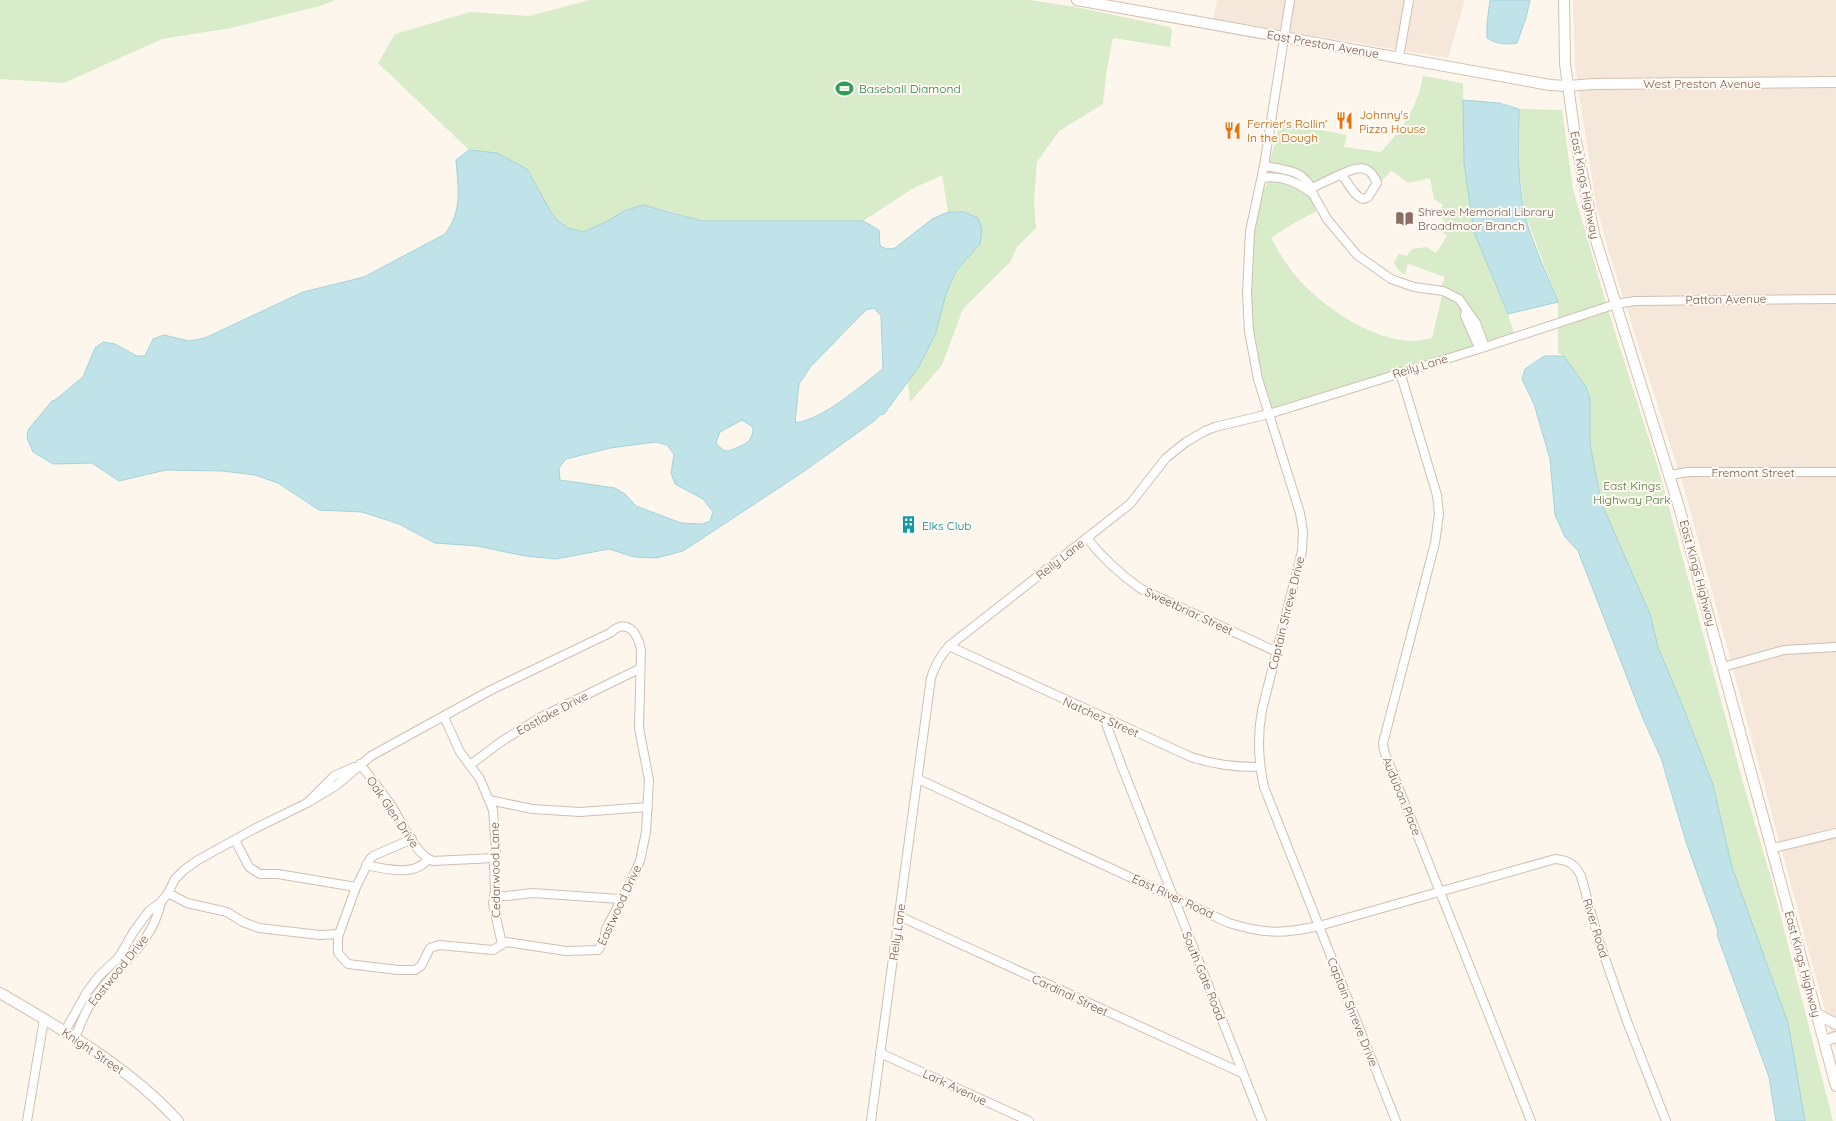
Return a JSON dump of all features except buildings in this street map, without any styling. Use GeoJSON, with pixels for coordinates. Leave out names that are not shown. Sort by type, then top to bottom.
{"type":"FeatureCollection","features":[{"type":"Feature","properties":{"kind":"main road","name":"East Preston Avenue"},"geometry":{"type":"LineString","coordinates":[[1077,0],[1550,85],[1568,86]]}},
{"type":"Feature","properties":{"kind":"main road","name":"East Kings Highway"},"geometry":{"type":"LineString","coordinates":[[1564,0],[1564,49],[1568,86],[1584,191],[1594,234],[1670,475],[1773,848],[1836,1086]]}},
{"type":"Feature","properties":{"kind":"main road","name":"West Preston Avenue"},"geometry":{"type":"LineString","coordinates":[[1568,86],[1593,84],[1836,82]]}},
{"type":"Feature","properties":{"kind":"main road","name":"Knight Street"},"geometry":{"type":"LineString","coordinates":[[0,993],[75,1038],[134,1078],[178,1121]]}},
{"type":"Feature","properties":{"kind":"main road"},"geometry":{"type":"LineString","coordinates":[[1817,1014],[1836,1024]]}},
{"type":"Feature","properties":{"kind":"main road"},"geometry":{"type":"LineString","coordinates":[[1823,1038],[1836,1031]]}},
{"type":"Feature","properties":{"kind":"main road"},"geometry":{"type":"LineString","coordinates":[[1823,1038],[1836,1037]]}},
{"type":"Feature","properties":{"kind":"main road"},"geometry":{"type":"LineString","coordinates":[[1831,1068],[1836,1056]]}},
{"type":"Feature","properties":{"kind":"street","name":"Captain Shreve Drive"},"geometry":{"type":"LineString","coordinates":[[1290,0],[1262,178],[1250,231],[1247,294],[1249,331],[1258,378],[1296,498],[1302,532],[1302,551],[1259,724],[1259,767],[1264,787],[1396,1121]]}},
{"type":"Feature","properties":{"kind":"street"},"geometry":{"type":"LineString","coordinates":[[1400,57],[1409,0]]}},
{"type":"Feature","properties":{"kind":"street"},"geometry":{"type":"LineString","coordinates":[[1264,166],[1294,172],[1309,181],[1312,191],[1327,219],[1356,255],[1391,278],[1414,287],[1443,291],[1459,299],[1476,323],[1482,348]]}},
{"type":"Feature","properties":{"kind":"street"},"geometry":{"type":"LineString","coordinates":[[1312,191],[1353,168],[1361,168],[1374,176],[1377,182],[1368,197],[1363,199],[1352,192],[1341,175]]}},
{"type":"Feature","properties":{"kind":"street"},"geometry":{"type":"LineString","coordinates":[[1262,178],[1280,177],[1300,184],[1312,191]]}},
{"type":"Feature","properties":{"kind":"street","name":"Patton Avenue"},"geometry":{"type":"LineString","coordinates":[[1616,304],[1635,301],[1836,299]]}},
{"type":"Feature","properties":{"kind":"street","name":"Reily Lane"},"geometry":{"type":"LineString","coordinates":[[871,1121],[931,678],[941,655],[949,646],[1130,504],[1166,458],[1186,442],[1215,427],[1269,414],[1616,304]]}},
{"type":"Feature","properties":{"kind":"street","name":"Audubon Place"},"geometry":{"type":"LineString","coordinates":[[1400,372],[1431,470],[1439,514],[1435,543],[1383,747],[1532,1121]]}},
{"type":"Feature","properties":{"kind":"street","name":"Fremont Street"},"geometry":{"type":"LineString","coordinates":[[1670,475],[1688,472],[1836,472]]}},
{"type":"Feature","properties":{"kind":"street","name":"Sweetbriar Street"},"geometry":{"type":"LineString","coordinates":[[1087,538],[1106,560],[1141,589],[1277,652]]}},
{"type":"Feature","properties":{"kind":"street","name":"Eastwood Drive"},"geometry":{"type":"LineString","coordinates":[[65,1032],[87,992],[123,951],[149,911],[168,893],[175,879],[184,870],[234,840],[307,804],[334,776],[360,764],[371,756],[490,690],[621,626],[631,629],[640,642],[641,650],[639,728],[649,780],[646,832],[640,861],[620,899],[606,929],[604,941],[598,950],[566,951],[506,942],[493,950],[439,945],[428,951],[418,969],[398,970],[348,964],[338,953],[339,934],[366,865]]}},
{"type":"Feature","properties":{"kind":"street","name":"Natchez Street"},"geometry":{"type":"LineString","coordinates":[[949,646],[1104,718],[1207,762],[1228,767],[1259,767]]}},
{"type":"Feature","properties":{"kind":"street"},"geometry":{"type":"LineString","coordinates":[[1723,667],[1784,650],[1836,646]]}},
{"type":"Feature","properties":{"kind":"street","name":"Eastlake Drive"},"geometry":{"type":"LineString","coordinates":[[470,766],[502,741],[541,717],[639,670]]}},
{"type":"Feature","properties":{"kind":"street","name":"Cedarwood Lane"},"geometry":{"type":"LineString","coordinates":[[444,717],[450,734],[470,766],[480,778],[495,820],[494,896],[496,919],[502,944]]}},
{"type":"Feature","properties":{"kind":"street","name":"South Gate Road"},"geometry":{"type":"LineString","coordinates":[[1104,718],[1262,1121]]}},
{"type":"Feature","properties":{"kind":"street","name":"Oak Glen Drive"},"geometry":{"type":"LineString","coordinates":[[360,764],[392,806],[412,840],[428,858]]}},
{"type":"Feature","properties":{"kind":"street","name":"East River Road"},"geometry":{"type":"LineString","coordinates":[[918,779],[1229,923],[1248,929],[1288,932],[1319,926],[1440,891]]}},
{"type":"Feature","properties":{"kind":"street"},"geometry":{"type":"LineString","coordinates":[[489,800],[532,809],[580,812],[648,806]]}},
{"type":"Feature","properties":{"kind":"street"},"geometry":{"type":"LineString","coordinates":[[1773,848],[1836,833]]}},
{"type":"Feature","properties":{"kind":"street"},"geometry":{"type":"LineString","coordinates":[[234,840],[249,867],[260,874],[278,874],[356,887]]}},
{"type":"Feature","properties":{"kind":"street"},"geometry":{"type":"LineString","coordinates":[[412,840],[373,856],[366,865],[398,870],[412,870],[422,865],[428,858],[433,861],[494,858]]}},
{"type":"Feature","properties":{"kind":"street","name":"River Road"},"geometry":{"type":"LineString","coordinates":[[1440,891],[1555,859],[1571,863],[1577,869],[1599,941],[1628,1024],[1666,1121]]}},
{"type":"Feature","properties":{"kind":"street"},"geometry":{"type":"LineString","coordinates":[[494,896],[532,892],[620,899]]}},
{"type":"Feature","properties":{"kind":"street"},"geometry":{"type":"LineString","coordinates":[[168,893],[187,902],[227,912],[243,922],[259,928],[320,935],[339,934]]}},
{"type":"Feature","properties":{"kind":"street","name":"Eastwood Drive"},"geometry":{"type":"LineString","coordinates":[[75,1038],[93,1001],[132,957],[145,938],[157,918],[160,902]]}},
{"type":"Feature","properties":{"kind":"street","name":"Cardinal Street"},"geometry":{"type":"LineString","coordinates":[[899,916],[1242,1073]]}},
{"type":"Feature","properties":{"kind":"street"},"geometry":{"type":"LineString","coordinates":[[27,1121],[44,1019]]}},
{"type":"Feature","properties":{"kind":"street","name":"Lark Avenue"},"geometry":{"type":"LineString","coordinates":[[880,1053],[1029,1121]]}},
{"type":"Feature","properties":{"kind":"shaded area"},"geometry":{"type":"Polygon","coordinates":[[[1217,0],[1465,0],[1448,58],[1213,19],[1217,0]]]}},
{"type":"Feature","properties":{"kind":"shaded area"},"geometry":{"type":"Polygon","coordinates":[[[1573,0],[1836,0],[1836,1052],[1685,491],[1610,256],[1596,205],[1575,66],[1573,0]]]}},
{"type":"Feature","properties":{"kind":"green space"},"geometry":{"type":"Polygon","coordinates":[[[0,0],[336,0],[320,6],[231,28],[162,39],[64,83],[0,79],[0,0]]]}},
{"type":"Feature","properties":{"kind":"green space"},"geometry":{"type":"Polygon","coordinates":[[[590,0],[1029,0],[1076,7],[1170,27],[1172,31],[1170,47],[1113,38],[1106,74],[1103,104],[1059,131],[1037,162],[1034,200],[1036,228],[1017,247],[1011,261],[963,309],[942,365],[910,402],[908,382],[918,368],[941,311],[946,292],[956,271],[980,244],[964,212],[948,212],[942,175],[912,189],[863,221],[702,221],[666,210],[643,206],[624,211],[584,232],[568,228],[558,221],[527,169],[469,150],[378,63],[395,34],[470,12],[529,16],[590,0]]]}},
{"type":"Feature","properties":{"kind":"green space"},"geometry":{"type":"Polygon","coordinates":[[[1423,76],[1463,83],[1464,160],[1474,232],[1508,314],[1515,337],[1269,414],[1249,331],[1255,207],[1269,180],[1300,184],[1319,205],[1315,212],[1271,238],[1299,280],[1314,295],[1352,322],[1381,335],[1413,341],[1432,338],[1443,291],[1441,287],[1445,277],[1408,264],[1405,275],[1398,270],[1394,263],[1398,254],[1407,256],[1412,249],[1426,247],[1436,253],[1447,236],[1439,230],[1445,221],[1436,215],[1443,205],[1434,199],[1430,178],[1409,183],[1391,171],[1381,182],[1377,183],[1361,168],[1312,188],[1309,181],[1271,168],[1270,161],[1280,122],[1347,135],[1344,147],[1381,152],[1396,134],[1413,108],[1423,76]]]}},
{"type":"Feature","properties":{"kind":"green space","name":"East Kings Highway Park"},"geometry":{"type":"Polygon","coordinates":[[[1519,109],[1562,110],[1573,189],[1609,313],[1660,474],[1744,786],[1771,878],[1833,1121],[1805,1121],[1732,867],[1713,785],[1658,647],[1650,614],[1601,502],[1590,444],[1590,399],[1586,387],[1564,356],[1558,353],[1558,302],[1524,211],[1520,176],[1519,109]]]}},
{"type":"Feature","properties":{"kind":"water"},"geometry":{"type":"Polygon","coordinates":[[[1490,0],[1530,0],[1517,43],[1501,44],[1487,38],[1490,0]]]}},
{"type":"Feature","properties":{"kind":"water"},"geometry":{"type":"Polygon","coordinates":[[[1463,100],[1499,103],[1519,109],[1519,174],[1524,212],[1535,246],[1558,302],[1508,314],[1474,232],[1464,164],[1463,100]]]}},
{"type":"Feature","properties":{"kind":"water"},"geometry":{"type":"Polygon","coordinates":[[[469,150],[497,153],[527,169],[558,221],[568,228],[583,232],[606,222],[624,211],[643,205],[702,221],[863,221],[879,230],[880,246],[887,249],[895,248],[932,219],[948,212],[964,212],[978,218],[982,229],[980,244],[956,271],[946,294],[935,335],[918,368],[884,414],[880,415],[803,472],[683,551],[656,558],[634,557],[609,549],[556,559],[525,556],[477,546],[435,543],[399,524],[362,512],[319,510],[278,483],[255,475],[222,471],[166,470],[119,481],[92,463],[53,464],[33,452],[27,438],[28,430],[52,401],[83,377],[95,348],[103,342],[115,344],[137,356],[145,356],[153,339],[164,335],[189,341],[205,338],[303,292],[364,277],[445,234],[455,216],[457,207],[456,160],[469,150]],[[874,308],[866,310],[811,366],[799,384],[795,423],[829,409],[883,369],[881,316],[874,308]],[[742,420],[720,432],[716,443],[727,451],[747,443],[752,436],[753,427],[742,420]],[[656,442],[610,448],[566,459],[559,468],[560,480],[615,488],[625,494],[636,506],[681,523],[703,524],[710,521],[713,512],[703,499],[675,484],[671,473],[674,454],[667,445],[656,442]]]}},
{"type":"Feature","properties":{"kind":"water"},"geometry":{"type":"Polygon","coordinates":[[[1544,356],[1564,356],[1586,387],[1590,399],[1590,444],[1601,502],[1650,614],[1658,647],[1713,785],[1732,867],[1788,1023],[1805,1121],[1776,1121],[1769,1077],[1717,935],[1718,931],[1686,842],[1661,758],[1644,721],[1578,551],[1565,537],[1555,515],[1550,459],[1534,404],[1522,379],[1525,369],[1544,356]]]}},
{"type":"Feature","properties":{"kind":"place","name":"Baseball Diamond"},"geometry":{"type":"Point","coordinates":[845,88]}},
{"type":"Feature","properties":{"kind":"place","name":"Johnny's Pizza House"},"geometry":{"type":"Point","coordinates":[1345,121]}},
{"type":"Feature","properties":{"kind":"place","name":"Ferrier's Rollin' In the Dough"},"geometry":{"type":"Point","coordinates":[1233,130]}},
{"type":"Feature","properties":{"kind":"place","name":"Shreve Memorial Library Broadmoor Branch"},"geometry":{"type":"Point","coordinates":[1404,218]}},
{"type":"Feature","properties":{"kind":"place","name":"Elks Club"},"geometry":{"type":"Point","coordinates":[908,525]}}]}
